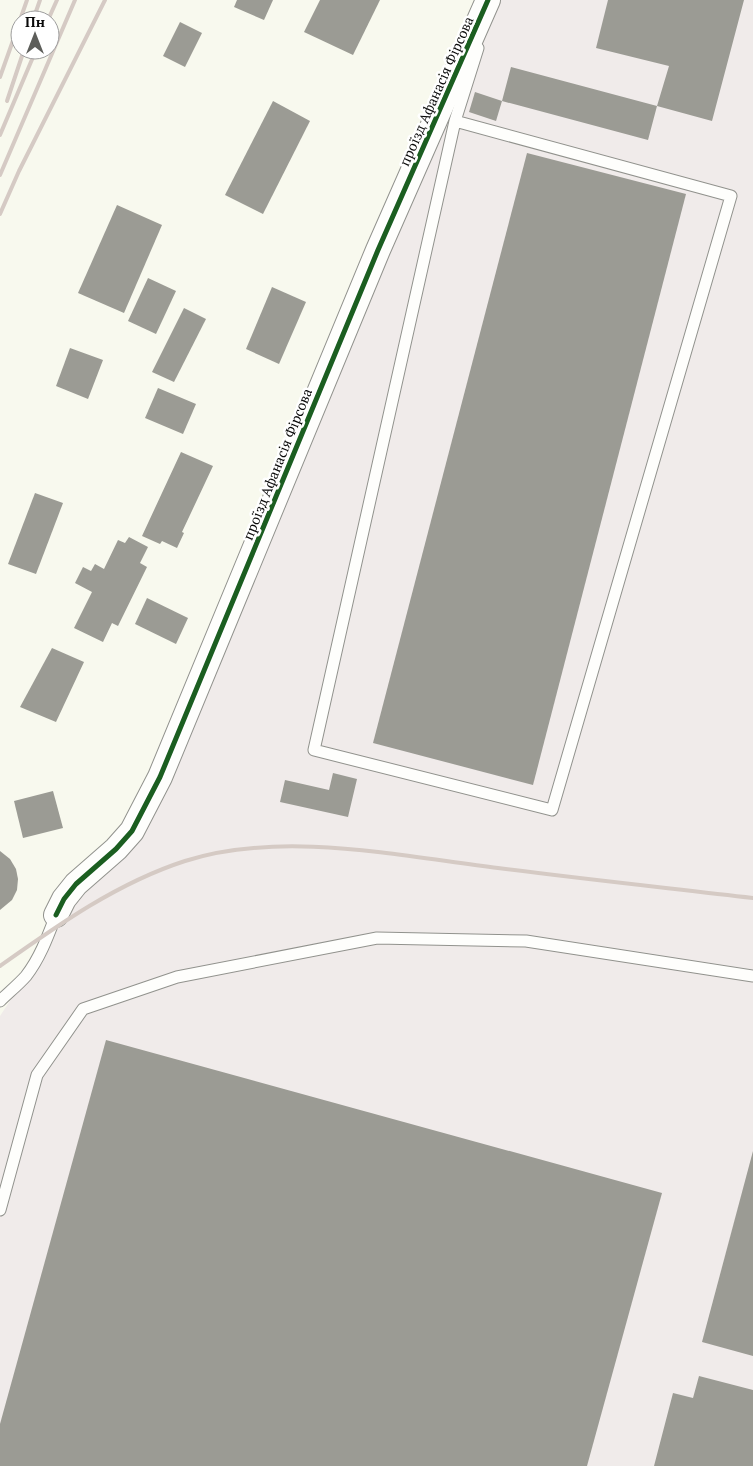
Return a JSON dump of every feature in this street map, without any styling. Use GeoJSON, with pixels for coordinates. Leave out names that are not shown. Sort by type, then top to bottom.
{"type":"FeatureCollection","features":[{"type":"Feature","properties":{"kind":"street","name":"проїзд Афанасія Фірсова"},"geometry":{"type":"LineString","coordinates":[[56,915],[64,899],[76,884],[125,840],[141,816],[154,790],[378,250],[488,0]]}},
{"type":"Feature","properties":{"kind":"lane"},"geometry":{"type":"LineString","coordinates":[[455,120],[731,196],[552,810],[314,750],[455,120],[479,46],[488,0]]}},
{"type":"Feature","properties":{"kind":"lane"},"geometry":{"type":"LineString","coordinates":[[0,1001],[33,966],[56,915]]}},
{"type":"Feature","properties":{"kind":"lane"},"geometry":{"type":"LineString","coordinates":[[0,1210],[37,1074],[84,1009],[177,976],[377,938],[526,941],[753,976]]}},
{"type":"Feature","properties":{"kind":"shaded area"},"geometry":{"type":"Polygon","coordinates":[[[491,0],[753,0],[753,1466],[0,1466],[0,1016],[165,766],[491,0]]]}},
{"type":"Feature","properties":{"kind":"building"},"geometry":{"type":"Polygon","coordinates":[[[237,0],[273,0],[264,20],[234,7],[237,0]]]}},
{"type":"Feature","properties":{"kind":"building"},"geometry":{"type":"Polygon","coordinates":[[[320,0],[380,0],[353,55],[304,32],[320,0]]]}},
{"type":"Feature","properties":{"kind":"building"},"geometry":{"type":"Polygon","coordinates":[[[608,0],[744,0],[712,121],[657,106],[669,66],[596,48],[608,0]]]}},
{"type":"Feature","properties":{"kind":"building"},"geometry":{"type":"Polygon","coordinates":[[[180,22],[202,33],[185,67],[163,56],[180,22]]]}},
{"type":"Feature","properties":{"kind":"building"},"geometry":{"type":"Polygon","coordinates":[[[511,67],[657,106],[648,140],[502,101],[511,67]]]}},
{"type":"Feature","properties":{"kind":"building"},"geometry":{"type":"Polygon","coordinates":[[[475,92],[502,101],[496,121],[469,112],[475,92]]]}},
{"type":"Feature","properties":{"kind":"building"},"geometry":{"type":"Polygon","coordinates":[[[273,101],[310,121],[263,214],[225,195],[273,101]]]}},
{"type":"Feature","properties":{"kind":"building"},"geometry":{"type":"Polygon","coordinates":[[[527,153],[686,194],[533,785],[373,743],[527,153]]]}},
{"type":"Feature","properties":{"kind":"building"},"geometry":{"type":"Polygon","coordinates":[[[117,205],[162,225],[124,313],[78,293],[117,205]]]}},
{"type":"Feature","properties":{"kind":"building"},"geometry":{"type":"Polygon","coordinates":[[[148,278],[176,291],[156,334],[128,321],[148,278]]]}},
{"type":"Feature","properties":{"kind":"building"},"geometry":{"type":"Polygon","coordinates":[[[272,287],[306,302],[279,364],[246,349],[272,287]]]}},
{"type":"Feature","properties":{"kind":"building"},"geometry":{"type":"Polygon","coordinates":[[[184,308],[206,319],[174,382],[152,372],[184,308]]]}},
{"type":"Feature","properties":{"kind":"building"},"geometry":{"type":"Polygon","coordinates":[[[70,348],[103,360],[88,399],[56,386],[70,348]]]}},
{"type":"Feature","properties":{"kind":"building"},"geometry":{"type":"Polygon","coordinates":[[[158,388],[196,404],[183,434],[145,418],[158,388]]]}},
{"type":"Feature","properties":{"kind":"building"},"geometry":{"type":"Polygon","coordinates":[[[181,452],[213,466],[182,532],[184,533],[177,548],[162,541],[160,544],[142,536],[181,452]]]}},
{"type":"Feature","properties":{"kind":"building"},"geometry":{"type":"Polygon","coordinates":[[[35,493],[63,503],[36,574],[8,564],[35,493]]]}},
{"type":"Feature","properties":{"kind":"building"},"geometry":{"type":"Polygon","coordinates":[[[129,537],[148,547],[140,563],[147,567],[118,626],[112,623],[103,642],[74,628],[92,592],[75,583],[83,567],[91,571],[95,564],[104,569],[118,540],[125,543],[129,537]]]}},
{"type":"Feature","properties":{"kind":"building"},"geometry":{"type":"Polygon","coordinates":[[[147,598],[188,618],[176,644],[135,624],[147,598]]]}},
{"type":"Feature","properties":{"kind":"building"},"geometry":{"type":"Polygon","coordinates":[[[52,648],[84,662],[56,722],[20,707],[52,648]]]}},
{"type":"Feature","properties":{"kind":"building"},"geometry":{"type":"Polygon","coordinates":[[[333,773],[357,779],[348,817],[280,802],[285,780],[329,790],[333,773]]]}},
{"type":"Feature","properties":{"kind":"building"},"geometry":{"type":"Polygon","coordinates":[[[53,791],[63,828],[23,838],[14,801],[53,791]]]}},
{"type":"Feature","properties":{"kind":"building"},"geometry":{"type":"Polygon","coordinates":[[[0,851],[10,859],[16,869],[18,879],[17,890],[12,900],[0,910],[0,851]]]}},
{"type":"Feature","properties":{"kind":"building"},"geometry":{"type":"Polygon","coordinates":[[[106,1040],[662,1193],[587,1466],[0,1466],[0,1424],[106,1040]]]}},
{"type":"Feature","properties":{"kind":"building"},"geometry":{"type":"Polygon","coordinates":[[[753,1151],[753,1356],[702,1342],[753,1151]]]}},
{"type":"Feature","properties":{"kind":"building"},"geometry":{"type":"Polygon","coordinates":[[[699,1376],[753,1390],[753,1466],[654,1466],[673,1393],[693,1398],[699,1376]]]}},
{"type":"Feature","properties":{"kind":"railway"},"geometry":{"type":"LineString","coordinates":[[24,10],[27,0]]}},
{"type":"Feature","properties":{"kind":"railway"},"geometry":{"type":"LineString","coordinates":[[36,10],[40,0]]}},
{"type":"Feature","properties":{"kind":"railway"},"geometry":{"type":"LineString","coordinates":[[52,10],[57,0]]}},
{"type":"Feature","properties":{"kind":"railway"},"geometry":{"type":"LineString","coordinates":[[0,175],[75,0]]}},
{"type":"Feature","properties":{"kind":"railway"},"geometry":{"type":"LineString","coordinates":[[0,214],[19,171],[105,0]]}},
{"type":"Feature","properties":{"kind":"railway"},"geometry":{"type":"LineString","coordinates":[[0,77],[10,49]]}},
{"type":"Feature","properties":{"kind":"railway"},"geometry":{"type":"LineString","coordinates":[[7,101],[21,60]]}},
{"type":"Feature","properties":{"kind":"railway"},"geometry":{"type":"LineString","coordinates":[[0,135],[32,60]]}},
{"type":"Feature","properties":{"kind":"railway"},"geometry":{"type":"LineString","coordinates":[[0,966],[89,906],[160,870],[185,861],[222,852],[261,847],[300,846],[381,852],[530,872],[753,898]]}},
{"type":"Feature","properties":{"kind":"cycle path"},"geometry":{"type":"LineString","coordinates":[[56,915],[64,899],[76,884],[116,849],[132,831],[160,777],[378,250],[488,0]]}}]}
